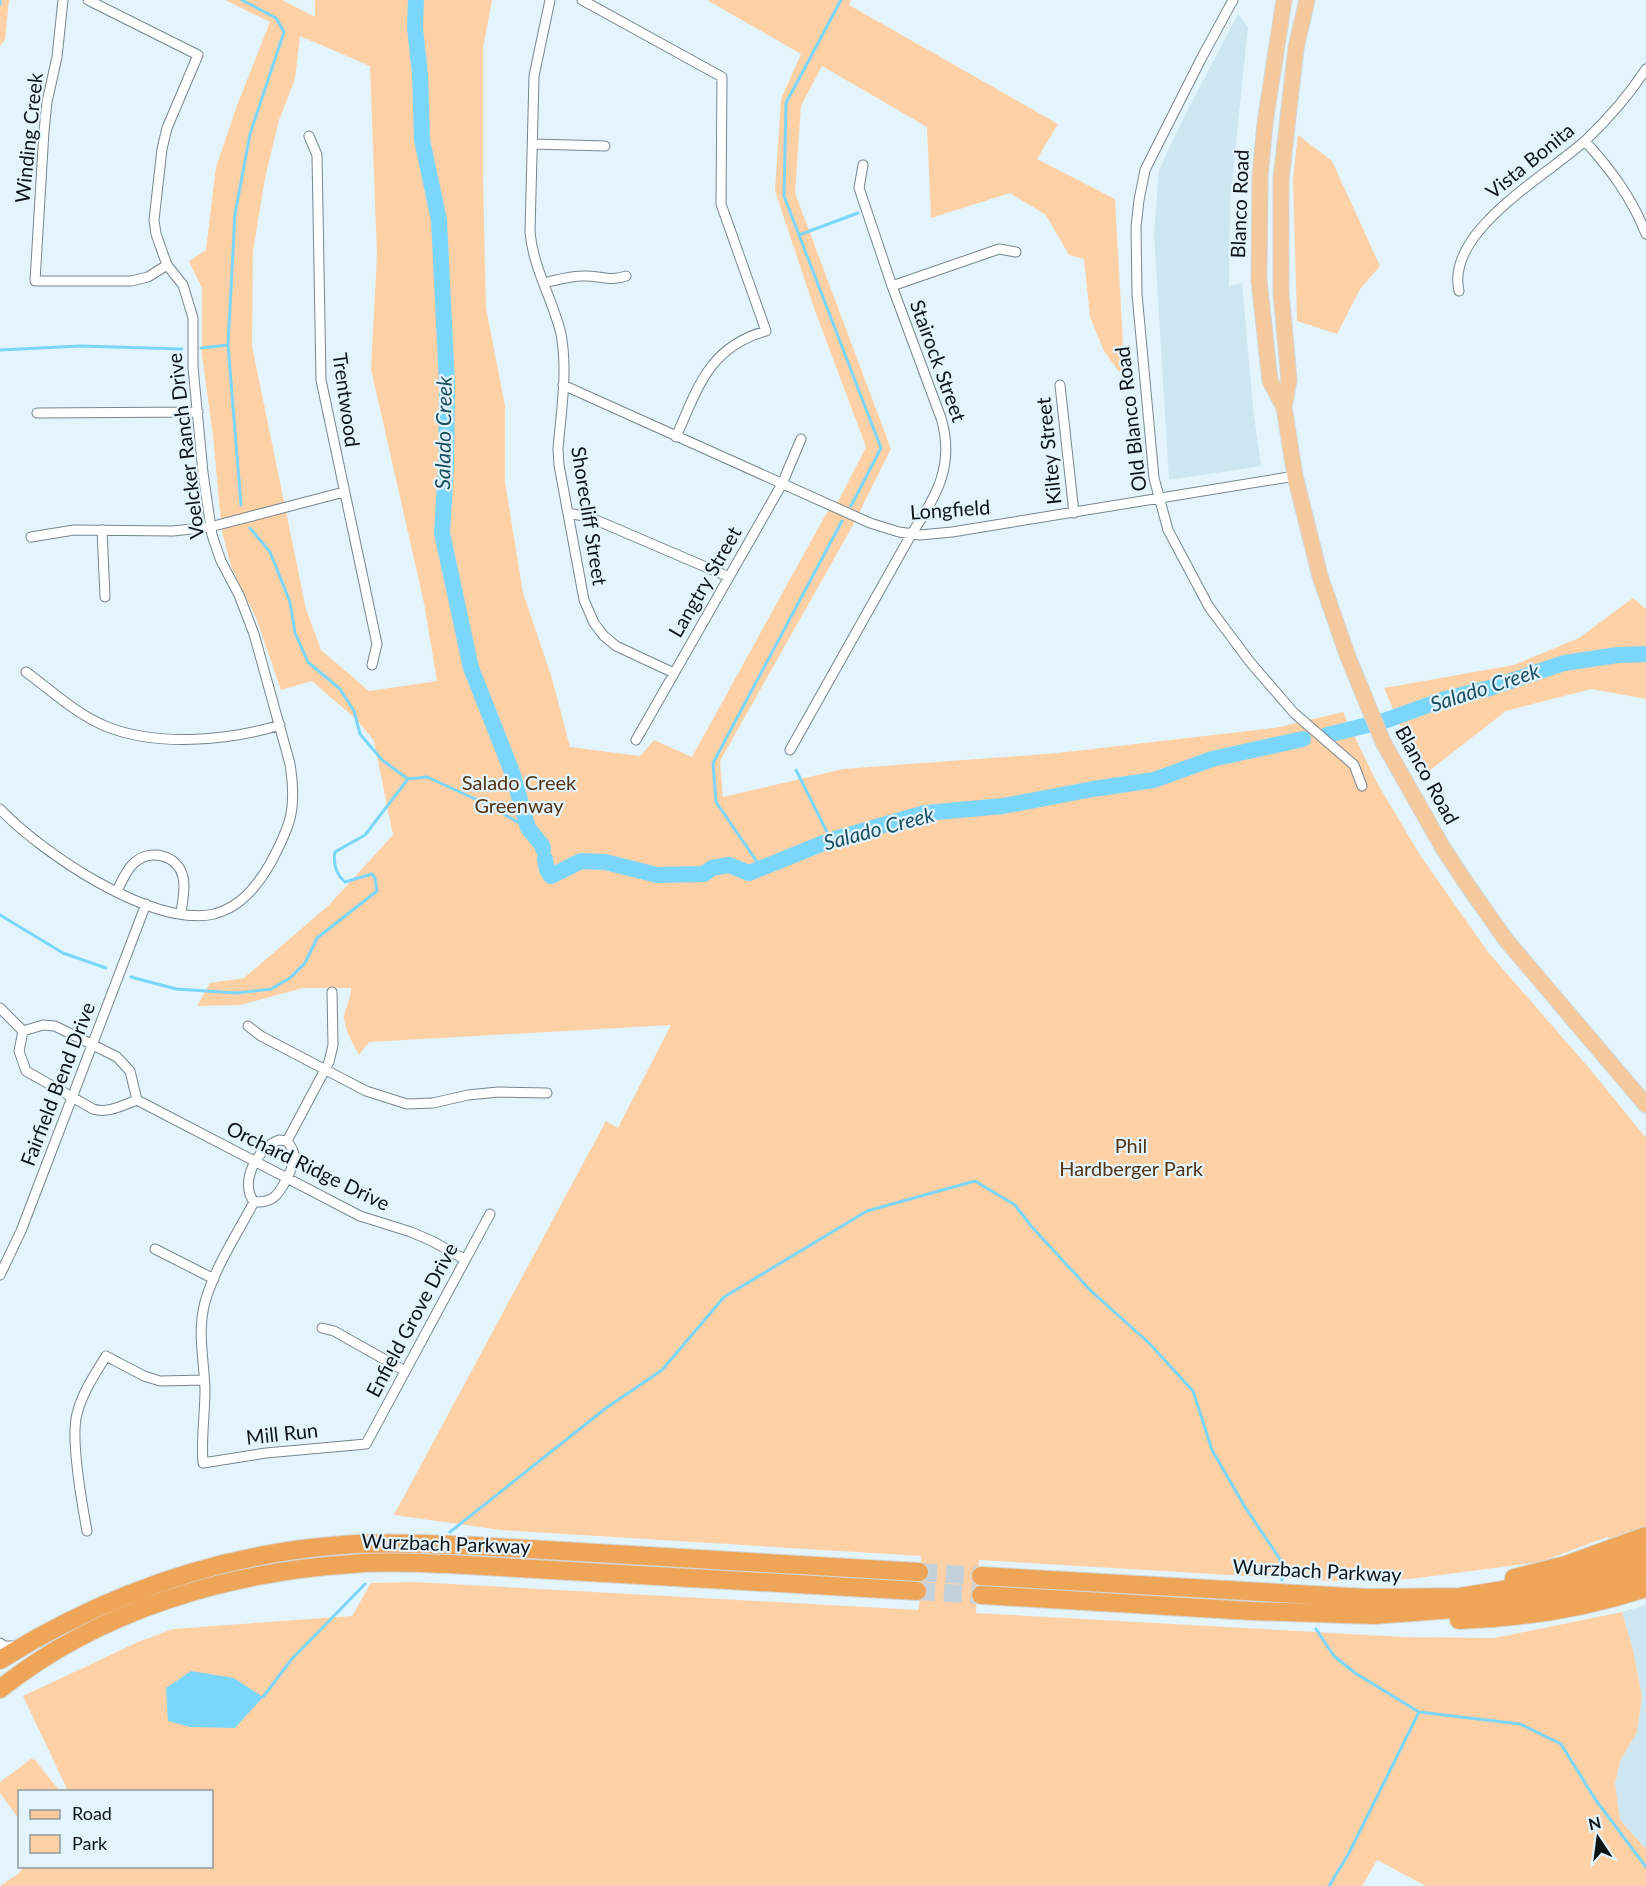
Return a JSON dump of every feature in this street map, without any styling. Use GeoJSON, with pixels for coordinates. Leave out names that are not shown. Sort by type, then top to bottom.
{"type":"FeatureCollection","features":[{"type":"Feature","properties":{"kind":"highway"},"geometry":{"type":"LineString","coordinates":[[1401,1599],[1524,1576],[1566,1565],[1646,1536]]}},
{"type":"Feature","properties":{"kind":"highway","name":"Wurzbach Parkway"},"geometry":{"type":"LineString","coordinates":[[0,1660],[22,1646],[102,1605],[175,1577],[255,1557],[341,1545],[460,1545],[919,1572]]}},
{"type":"Feature","properties":{"kind":"highway","name":"Wurzbach Parkway"},"geometry":{"type":"LineString","coordinates":[[981,1576],[1401,1599],[1460,1597],[1522,1588],[1596,1572],[1646,1555]]}},
{"type":"Feature","properties":{"kind":"highway","name":"Wurzbach Parkway"},"geometry":{"type":"LineString","coordinates":[[0,1689],[67,1645],[153,1604],[240,1579],[308,1568],[376,1563],[448,1564],[917,1591]]}},
{"type":"Feature","properties":{"kind":"highway","name":"Wurzbach Parkway"},"geometry":{"type":"LineString","coordinates":[[981,1595],[1251,1611],[1374,1615],[1481,1607],[1538,1598],[1590,1589],[1646,1569]]}},
{"type":"Feature","properties":{"kind":"highway"},"geometry":{"type":"LineString","coordinates":[[1374,1615],[1439,1621],[1505,1618],[1575,1608],[1646,1588]]}},
{"type":"Feature","properties":{"kind":"main road","name":"Blanco Road"},"geometry":{"type":"LineString","coordinates":[[1284,0],[1265,123],[1260,177],[1258,241],[1260,290],[1270,381],[1284,407],[1295,476],[1320,576],[1359,684],[1383,742],[1416,803],[1466,884],[1506,940],[1646,1105]]}},
{"type":"Feature","properties":{"kind":"main road","name":"Blanco Road"},"geometry":{"type":"LineString","coordinates":[[1284,407],[1289,380],[1281,292],[1281,179],[1296,48],[1307,0]]}},
{"type":"Feature","properties":{"kind":"street","name":"Winding Creek"},"geometry":{"type":"LineString","coordinates":[[63,0],[57,57],[47,102],[44,131],[35,281],[131,281],[148,277],[167,265]]}},
{"type":"Feature","properties":{"kind":"street","name":"Voelcker Ranch Drive"},"geometry":{"type":"LineString","coordinates":[[0,808],[46,850],[72,868],[146,904],[195,916],[210,914],[237,904],[259,883],[285,836],[294,805],[293,786],[280,726],[254,634],[239,595],[221,561],[210,527],[192,341],[193,318],[183,285],[167,265],[156,234],[154,220],[162,149],[167,128],[198,55],[88,0]]}},
{"type":"Feature","properties":{"kind":"street","name":"Shorecliff Street"},"geometry":{"type":"LineString","coordinates":[[550,0],[534,76],[530,232],[532,250],[560,332],[564,354],[558,450],[584,600],[594,623],[616,646],[674,673]]}},
{"type":"Feature","properties":{"kind":"street"},"geometry":{"type":"LineString","coordinates":[[582,0],[722,77],[721,204],[766,332],[737,342],[722,353],[709,368],[676,437]]}},
{"type":"Feature","properties":{"kind":"street","name":"Old Blanco Road"},"geometry":{"type":"LineString","coordinates":[[1233,0],[1154,152],[1146,170],[1139,200],[1136,226],[1137,294],[1154,478],[1168,530],[1209,607],[1229,636],[1300,718],[1354,765],[1362,786]]}},
{"type":"Feature","properties":{"kind":"street","name":"Vista Bonita"},"geometry":{"type":"LineString","coordinates":[[1459,291],[1456,281],[1459,266],[1469,246],[1493,215],[1515,194],[1585,141],[1624,102],[1646,69]]}},
{"type":"Feature","properties":{"kind":"street","name":"Trentwood"},"geometry":{"type":"LineString","coordinates":[[309,136],[317,155],[321,380],[377,644],[372,665]]}},
{"type":"Feature","properties":{"kind":"street"},"geometry":{"type":"LineString","coordinates":[[1585,141],[1625,191],[1646,234]]}},
{"type":"Feature","properties":{"kind":"street"},"geometry":{"type":"LineString","coordinates":[[534,144],[605,146]]}},
{"type":"Feature","properties":{"kind":"street","name":"Stairock Street"},"geometry":{"type":"LineString","coordinates":[[790,750],[912,533],[928,509],[940,484],[945,465],[947,446],[941,418],[892,286],[859,188],[863,165]]}},
{"type":"Feature","properties":{"kind":"street"},"geometry":{"type":"LineString","coordinates":[[892,286],[999,249],[1016,252]]}},
{"type":"Feature","properties":{"kind":"street"},"geometry":{"type":"LineString","coordinates":[[544,284],[574,276],[608,279],[626,276]]}},
{"type":"Feature","properties":{"kind":"street","name":"Longfield"},"geometry":{"type":"LineString","coordinates":[[563,385],[870,523],[899,532],[920,535],[1074,513],[1295,476]]}},
{"type":"Feature","properties":{"kind":"street","name":"Kiltey Street"},"geometry":{"type":"LineString","coordinates":[[1060,385],[1074,513]]}},
{"type":"Feature","properties":{"kind":"street"},"geometry":{"type":"LineString","coordinates":[[37,413],[198,412]]}},
{"type":"Feature","properties":{"kind":"street","name":"Langtry Street"},"geometry":{"type":"LineString","coordinates":[[636,740],[782,484],[801,439]]}},
{"type":"Feature","properties":{"kind":"street"},"geometry":{"type":"LineString","coordinates":[[31,537],[55,532],[173,531],[210,527],[344,492]]}},
{"type":"Feature","properties":{"kind":"street"},"geometry":{"type":"LineString","coordinates":[[568,513],[589,517],[729,577]]}},
{"type":"Feature","properties":{"kind":"street"},"geometry":{"type":"LineString","coordinates":[[102,530],[105,597]]}},
{"type":"Feature","properties":{"kind":"street"},"geometry":{"type":"LineString","coordinates":[[26,672],[91,719],[132,736],[152,739],[185,739],[247,734],[280,726]]}},
{"type":"Feature","properties":{"kind":"street"},"geometry":{"type":"LineString","coordinates":[[117,891],[128,869],[135,861],[153,855],[169,858],[176,863],[183,875],[184,892],[181,914]]}},
{"type":"Feature","properties":{"kind":"street","name":"Fairfield Bend Drive"},"geometry":{"type":"LineString","coordinates":[[0,1275],[21,1231],[146,904]]}},
{"type":"Feature","properties":{"kind":"street"},"geometry":{"type":"LineString","coordinates":[[287,1141],[325,1070],[333,1045],[332,992]]}},
{"type":"Feature","properties":{"kind":"street"},"geometry":{"type":"LineString","coordinates":[[0,1008],[23,1031]]}},
{"type":"Feature","properties":{"kind":"street"},"geometry":{"type":"LineString","coordinates":[[43,1024],[55,1026],[117,1057],[130,1071],[137,1100],[99,1111],[31,1075],[26,1071],[19,1051],[23,1031],[43,1024]]}},
{"type":"Feature","properties":{"kind":"street"},"geometry":{"type":"LineString","coordinates":[[248,1026],[261,1036],[377,1096],[407,1104],[433,1103],[468,1095],[498,1092],[547,1093]]}},
{"type":"Feature","properties":{"kind":"street","name":"Orchard Ridge Drive"},"geometry":{"type":"LineString","coordinates":[[137,1100],[360,1216],[411,1232],[464,1259]]}},
{"type":"Feature","properties":{"kind":"street"},"geometry":{"type":"LineString","coordinates":[[254,1202],[249,1196],[248,1183],[256,1162],[271,1142],[287,1141]]}},
{"type":"Feature","properties":{"kind":"street"},"geometry":{"type":"LineString","coordinates":[[254,1202],[272,1199],[287,1178],[294,1160],[292,1149],[287,1141]]}},
{"type":"Feature","properties":{"kind":"street"},"geometry":{"type":"LineString","coordinates":[[87,1531],[82,1506],[75,1424],[82,1397],[106,1356],[144,1376],[160,1380],[204,1380],[201,1329],[206,1300],[214,1279],[254,1202]]}},
{"type":"Feature","properties":{"kind":"street","name":"Enfield Grove Drive"},"geometry":{"type":"LineString","coordinates":[[366,1444],[490,1214]]}},
{"type":"Feature","properties":{"kind":"street"},"geometry":{"type":"LineString","coordinates":[[155,1249],[214,1279]]}},
{"type":"Feature","properties":{"kind":"street"},"geometry":{"type":"LineString","coordinates":[[322,1328],[334,1331],[405,1371]]}},
{"type":"Feature","properties":{"kind":"street","name":"Mill Run"},"geometry":{"type":"LineString","coordinates":[[204,1380],[201,1445],[203,1463],[302,1449],[366,1444]]}},
{"type":"Feature","properties":{"kind":"street"},"geometry":{"type":"LineString","coordinates":[[0,1643],[4,1646],[22,1646]]}},
{"type":"Feature","properties":{"kind":"shaded area"},"geometry":{"type":"Polygon","coordinates":[[[1238,14],[1248,27],[1230,201],[1229,286],[1242,283],[1253,408],[1261,466],[1169,480],[1154,233],[1159,170],[1238,14]]]}},
{"type":"Feature","properties":{"kind":"shaded area"},"geometry":{"type":"Polygon","coordinates":[[[1646,1605],[1646,1849],[1620,1820],[1615,1783],[1621,1759],[1637,1732],[1642,1697],[1633,1650],[1622,1612],[1646,1605]]]}},
{"type":"Feature","properties":{"kind":"green space"},"geometry":{"type":"Polygon","coordinates":[[[0,0],[9,0],[5,40],[0,46],[0,0]]]}},
{"type":"Feature","properties":{"kind":"green space","name":"Phil Hardberger Park"},"geometry":{"type":"Polygon","coordinates":[[[225,0],[282,0],[315,17],[315,0],[492,0],[483,48],[486,308],[505,406],[505,482],[523,593],[551,675],[570,747],[640,756],[654,740],[692,757],[826,514],[839,500],[866,447],[814,308],[775,191],[781,99],[801,54],[707,0],[851,0],[849,5],[1058,124],[1037,159],[1115,199],[1125,380],[1104,351],[1090,317],[1084,259],[1069,255],[1046,215],[1010,193],[931,218],[927,127],[822,66],[801,106],[795,193],[891,449],[852,527],[720,761],[723,797],[843,769],[1058,753],[1275,728],[1343,712],[1375,779],[1420,855],[1488,952],[1589,1068],[1646,1138],[1646,1526],[1610,1541],[1607,1537],[1540,1562],[1410,1579],[1333,1581],[979,1560],[976,1613],[1404,1637],[1494,1638],[1622,1612],[1633,1650],[1642,1697],[1637,1732],[1621,1759],[1615,1783],[1620,1820],[1646,1849],[1646,1886],[1426,1886],[1377,1860],[1362,1886],[0,1886],[19,1873],[22,1868],[213,1868],[213,1790],[68,1790],[23,1696],[138,1642],[173,1629],[352,1616],[371,1583],[414,1582],[919,1610],[921,1556],[501,1530],[394,1515],[606,1121],[618,1128],[671,1025],[369,1042],[359,1055],[344,1018],[351,988],[303,988],[240,1005],[197,1006],[210,983],[244,978],[329,905],[393,835],[374,741],[357,720],[312,681],[281,690],[257,620],[231,566],[222,532],[213,436],[202,355],[202,288],[189,261],[206,250],[216,167],[270,22],[225,0]],[[300,36],[295,79],[279,120],[265,178],[253,251],[252,346],[306,609],[321,650],[369,691],[437,681],[424,603],[371,369],[377,256],[370,66],[300,36]]]}},
{"type":"Feature","properties":{"kind":"green space"},"geometry":{"type":"Polygon","coordinates":[[[1298,135],[1332,161],[1380,266],[1360,289],[1337,334],[1297,321],[1293,179],[1298,135]]]}},
{"type":"Feature","properties":{"kind":"green space"},"geometry":{"type":"Polygon","coordinates":[[[1633,598],[1646,609],[1646,699],[1591,689],[1506,711],[1425,774],[1384,688],[1514,665],[1579,638],[1633,598]]]}},
{"type":"Feature","properties":{"kind":"green space"},"geometry":{"type":"Polygon","coordinates":[[[31,1759],[35,1760],[59,1790],[18,1790],[18,1818],[0,1793],[0,1782],[31,1759]]]}},
{"type":"Feature","properties":{"kind":"water"},"geometry":{"type":"Polygon","coordinates":[[[191,1671],[234,1678],[263,1697],[235,1728],[190,1727],[168,1721],[166,1688],[191,1671]]]}},
{"type":"Feature","properties":{"kind":"waterway"},"geometry":{"type":"LineString","coordinates":[[241,505],[228,345],[235,214],[250,134],[284,32],[276,18],[242,0]]}},
{"type":"Feature","properties":{"kind":"waterway","name":"Salado Creek"},"geometry":{"type":"LineString","coordinates":[[416,0],[415,28],[420,74],[422,140],[439,220],[447,384],[442,533],[471,668],[512,772],[528,828],[543,849]]}},
{"type":"Feature","properties":{"kind":"waterway"},"geometry":{"type":"LineString","coordinates":[[841,0],[786,103],[784,196],[881,448],[851,506]]}},
{"type":"Feature","properties":{"kind":"waterway"},"geometry":{"type":"LineString","coordinates":[[799,235],[858,213]]}},
{"type":"Feature","properties":{"kind":"waterway"},"geometry":{"type":"LineString","coordinates":[[201,348],[228,345]]}},
{"type":"Feature","properties":{"kind":"waterway"},"geometry":{"type":"LineString","coordinates":[[0,350],[80,346],[182,349]]}},
{"type":"Feature","properties":{"kind":"waterway"},"geometry":{"type":"LineString","coordinates":[[762,869],[716,802],[713,763],[842,521]]}},
{"type":"Feature","properties":{"kind":"waterway"},"geometry":{"type":"LineString","coordinates":[[250,528],[270,552],[290,602],[295,633],[308,662],[340,689],[354,711],[360,734],[382,760],[408,779],[427,777],[484,803],[528,828]]}},
{"type":"Feature","properties":{"kind":"waterway","name":"Salado Creek"},"geometry":{"type":"LineString","coordinates":[[1327,735],[1384,721],[1445,699],[1490,688],[1564,663],[1618,655],[1646,654]]}},
{"type":"Feature","properties":{"kind":"waterway","name":"Salado Creek"},"geometry":{"type":"LineString","coordinates":[[545,859],[551,876],[581,861],[605,862],[657,875],[704,874],[712,868],[729,865],[749,873],[831,840],[925,813],[1003,806],[1154,780],[1212,759],[1303,739]]}},
{"type":"Feature","properties":{"kind":"waterway"},"geometry":{"type":"LineString","coordinates":[[796,770],[831,840]]}},
{"type":"Feature","properties":{"kind":"waterway"},"geometry":{"type":"LineString","coordinates":[[131,977],[176,989],[237,993],[271,989],[290,978],[305,963],[317,938],[377,891],[372,874],[345,882],[336,868],[335,852],[365,835],[408,779]]}},
{"type":"Feature","properties":{"kind":"waterway"},"geometry":{"type":"LineString","coordinates":[[0,915],[63,953],[106,968]]}},
{"type":"Feature","properties":{"kind":"waterway"},"geometry":{"type":"LineString","coordinates":[[450,1532],[606,1408],[662,1370],[724,1297],[867,1211],[975,1181],[1015,1205],[1031,1226],[1091,1291],[1148,1342],[1193,1391],[1212,1450],[1245,1507],[1280,1559],[1282,1580]]}},
{"type":"Feature","properties":{"kind":"waterway"},"geometry":{"type":"LineString","coordinates":[[263,1697],[291,1660],[365,1584]]}},
{"type":"Feature","properties":{"kind":"waterway"},"geometry":{"type":"LineString","coordinates":[[1316,1629],[1334,1656],[1355,1673],[1419,1712],[1520,1724],[1561,1744],[1595,1799],[1646,1867]]}},
{"type":"Feature","properties":{"kind":"waterway"},"geometry":{"type":"LineString","coordinates":[[1329,1886],[1349,1853],[1419,1712]]}},
{"type":"Feature","properties":{"kind":"tunnel"},"geometry":{"type":"LineString","coordinates":[[919,1572],[981,1576]]}},
{"type":"Feature","properties":{"kind":"tunnel"},"geometry":{"type":"LineString","coordinates":[[917,1591],[981,1595]]}},
{"type":"Feature","properties":{"kind":"park label","name":"Salado Creek Greenway"},"geometry":{"type":"Point","coordinates":[519,794]}}]}
